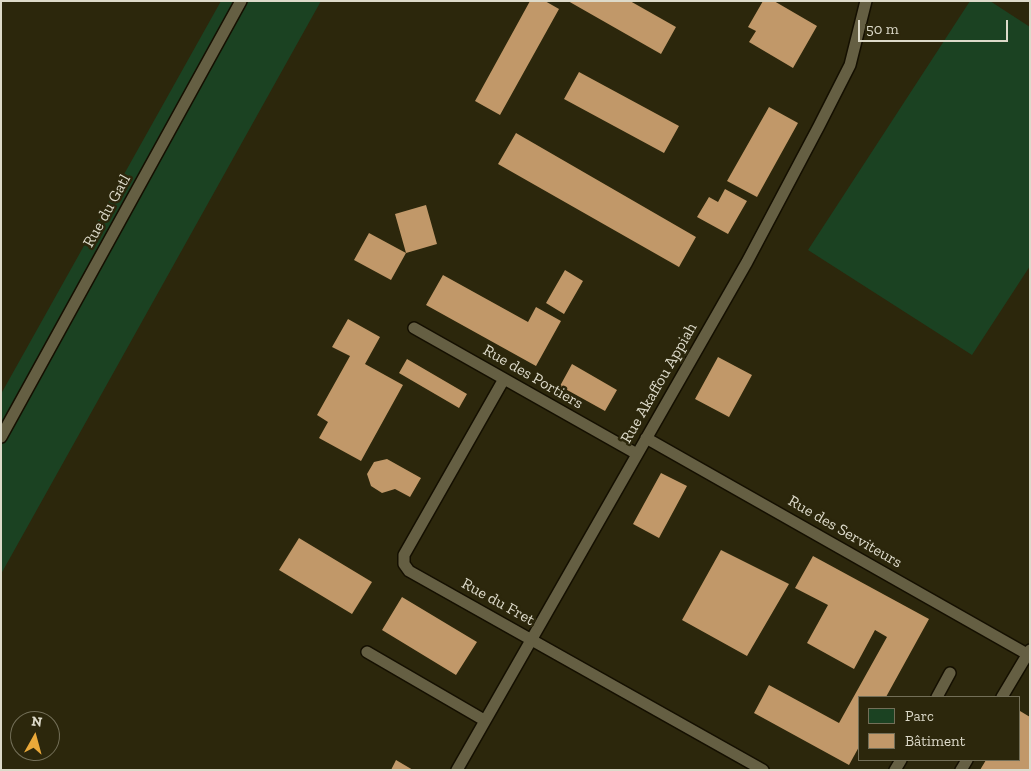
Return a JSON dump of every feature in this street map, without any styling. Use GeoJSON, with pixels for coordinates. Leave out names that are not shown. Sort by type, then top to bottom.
{"type":"FeatureCollection","features":[{"type":"Feature","properties":{"kind":"lane","name":"Rue du Gatl"},"geometry":{"type":"LineString","coordinates":[[1,437],[241,1]]}},
{"type":"Feature","properties":{"kind":"lane","name":"Rue Akaffou Appiah"},"geometry":{"type":"LineString","coordinates":[[458,770],[484,720],[747,262],[820,126],[850,65],[866,1]]}},
{"type":"Feature","properties":{"kind":"lane","name":"Rue des Portiers"},"geometry":{"type":"LineString","coordinates":[[414,328],[637,454]]}},
{"type":"Feature","properties":{"kind":"lane","name":"Rue du Fret"},"geometry":{"type":"LineString","coordinates":[[504,379],[404,555],[404,564],[409,572],[531,638],[763,770]]}},
{"type":"Feature","properties":{"kind":"lane","name":"Rue des Serviteurs"},"geometry":{"type":"LineString","coordinates":[[646,438],[1028,652]]}},
{"type":"Feature","properties":{"kind":"lane"},"geometry":{"type":"LineString","coordinates":[[367,652],[484,720]]}},
{"type":"Feature","properties":{"kind":"lane"},"geometry":{"type":"LineString","coordinates":[[1003,696],[1028,652]]}},
{"type":"Feature","properties":{"kind":"lane"},"geometry":{"type":"LineString","coordinates":[[938,696],[950,673]]}},
{"type":"Feature","properties":{"kind":"green space"},"geometry":{"type":"Polygon","coordinates":[[[221,1],[321,1],[1,574],[1,394],[221,1]]]}},
{"type":"Feature","properties":{"kind":"green space"},"geometry":{"type":"Polygon","coordinates":[[[970,1],[990,1],[1030,27],[1030,266],[972,355],[808,250],[970,1]]]}},
{"type":"Feature","properties":{"kind":"building"},"geometry":{"type":"Polygon","coordinates":[[[530,1],[545,1],[559,9],[500,115],[475,101],[530,1]]]}},
{"type":"Feature","properties":{"kind":"building"},"geometry":{"type":"Polygon","coordinates":[[[568,1],[630,1],[676,27],[661,54],[568,1]]]}},
{"type":"Feature","properties":{"kind":"building"},"geometry":{"type":"Polygon","coordinates":[[[763,1],[774,1],[817,26],[793,68],[749,42],[756,31],[748,27],[763,1]]]}},
{"type":"Feature","properties":{"kind":"building"},"geometry":{"type":"Polygon","coordinates":[[[579,72],[679,126],[664,153],[564,99],[579,72]]]}},
{"type":"Feature","properties":{"kind":"building"},"geometry":{"type":"Polygon","coordinates":[[[769,107],[798,123],[757,197],[727,181],[769,107]]]}},
{"type":"Feature","properties":{"kind":"building"},"geometry":{"type":"Polygon","coordinates":[[[516,133],[696,237],[679,267],[498,164],[516,133]]]}},
{"type":"Feature","properties":{"kind":"building"},"geometry":{"type":"Polygon","coordinates":[[[725,189],[747,201],[728,234],[697,217],[709,197],[718,202],[725,189]]]}},
{"type":"Feature","properties":{"kind":"building"},"geometry":{"type":"Polygon","coordinates":[[[426,205],[437,244],[406,253],[395,214],[426,205]]]}},
{"type":"Feature","properties":{"kind":"building"},"geometry":{"type":"Polygon","coordinates":[[[369,233],[406,253],[391,280],[354,260],[369,233]]]}},
{"type":"Feature","properties":{"kind":"building"},"geometry":{"type":"Polygon","coordinates":[[[565,270],[583,281],[564,314],[546,303],[565,270]]]}},
{"type":"Feature","properties":{"kind":"building"},"geometry":{"type":"Polygon","coordinates":[[[443,275],[528,322],[536,307],[561,321],[536,366],[426,305],[443,275]]]}},
{"type":"Feature","properties":{"kind":"building"},"geometry":{"type":"Polygon","coordinates":[[[348,319],[380,337],[365,364],[403,385],[361,461],[319,438],[328,422],[317,415],[350,356],[332,347],[348,319]]]}},
{"type":"Feature","properties":{"kind":"building"},"geometry":{"type":"Polygon","coordinates":[[[718,357],[752,375],[729,417],[695,399],[718,357]]]}},
{"type":"Feature","properties":{"kind":"building"},"geometry":{"type":"Polygon","coordinates":[[[407,359],[467,394],[459,408],[399,373],[407,359]]]}},
{"type":"Feature","properties":{"kind":"building"},"geometry":{"type":"Polygon","coordinates":[[[572,364],[617,390],[605,411],[560,386],[572,364]]]}},
{"type":"Feature","properties":{"kind":"building"},"geometry":{"type":"Polygon","coordinates":[[[387,459],[421,478],[410,497],[395,489],[382,493],[371,486],[367,474],[374,462],[387,459]]]}},
{"type":"Feature","properties":{"kind":"building"},"geometry":{"type":"Polygon","coordinates":[[[661,473],[687,486],[659,538],[633,524],[661,473]]]}},
{"type":"Feature","properties":{"kind":"building"},"geometry":{"type":"Polygon","coordinates":[[[299,538],[372,582],[352,614],[279,570],[299,538]]]}},
{"type":"Feature","properties":{"kind":"building"},"geometry":{"type":"Polygon","coordinates":[[[721,550],[789,584],[747,656],[682,620],[721,550]]]}},
{"type":"Feature","properties":{"kind":"building"},"geometry":{"type":"Polygon","coordinates":[[[813,556],[929,619],[887,696],[858,696],[858,749],[849,765],[754,713],[769,685],[839,723],[887,637],[875,630],[854,669],[807,643],[828,605],[795,588],[813,556]]]}},
{"type":"Feature","properties":{"kind":"building"},"geometry":{"type":"Polygon","coordinates":[[[402,597],[477,642],[456,675],[382,630],[402,597]]]}},
{"type":"Feature","properties":{"kind":"building"},"geometry":{"type":"Polygon","coordinates":[[[1021,712],[1030,717],[1030,770],[980,770],[985,761],[1021,761],[1021,712]]]}},
{"type":"Feature","properties":{"kind":"building"},"geometry":{"type":"Polygon","coordinates":[[[396,760],[413,770],[391,770],[396,760]]]}}]}
